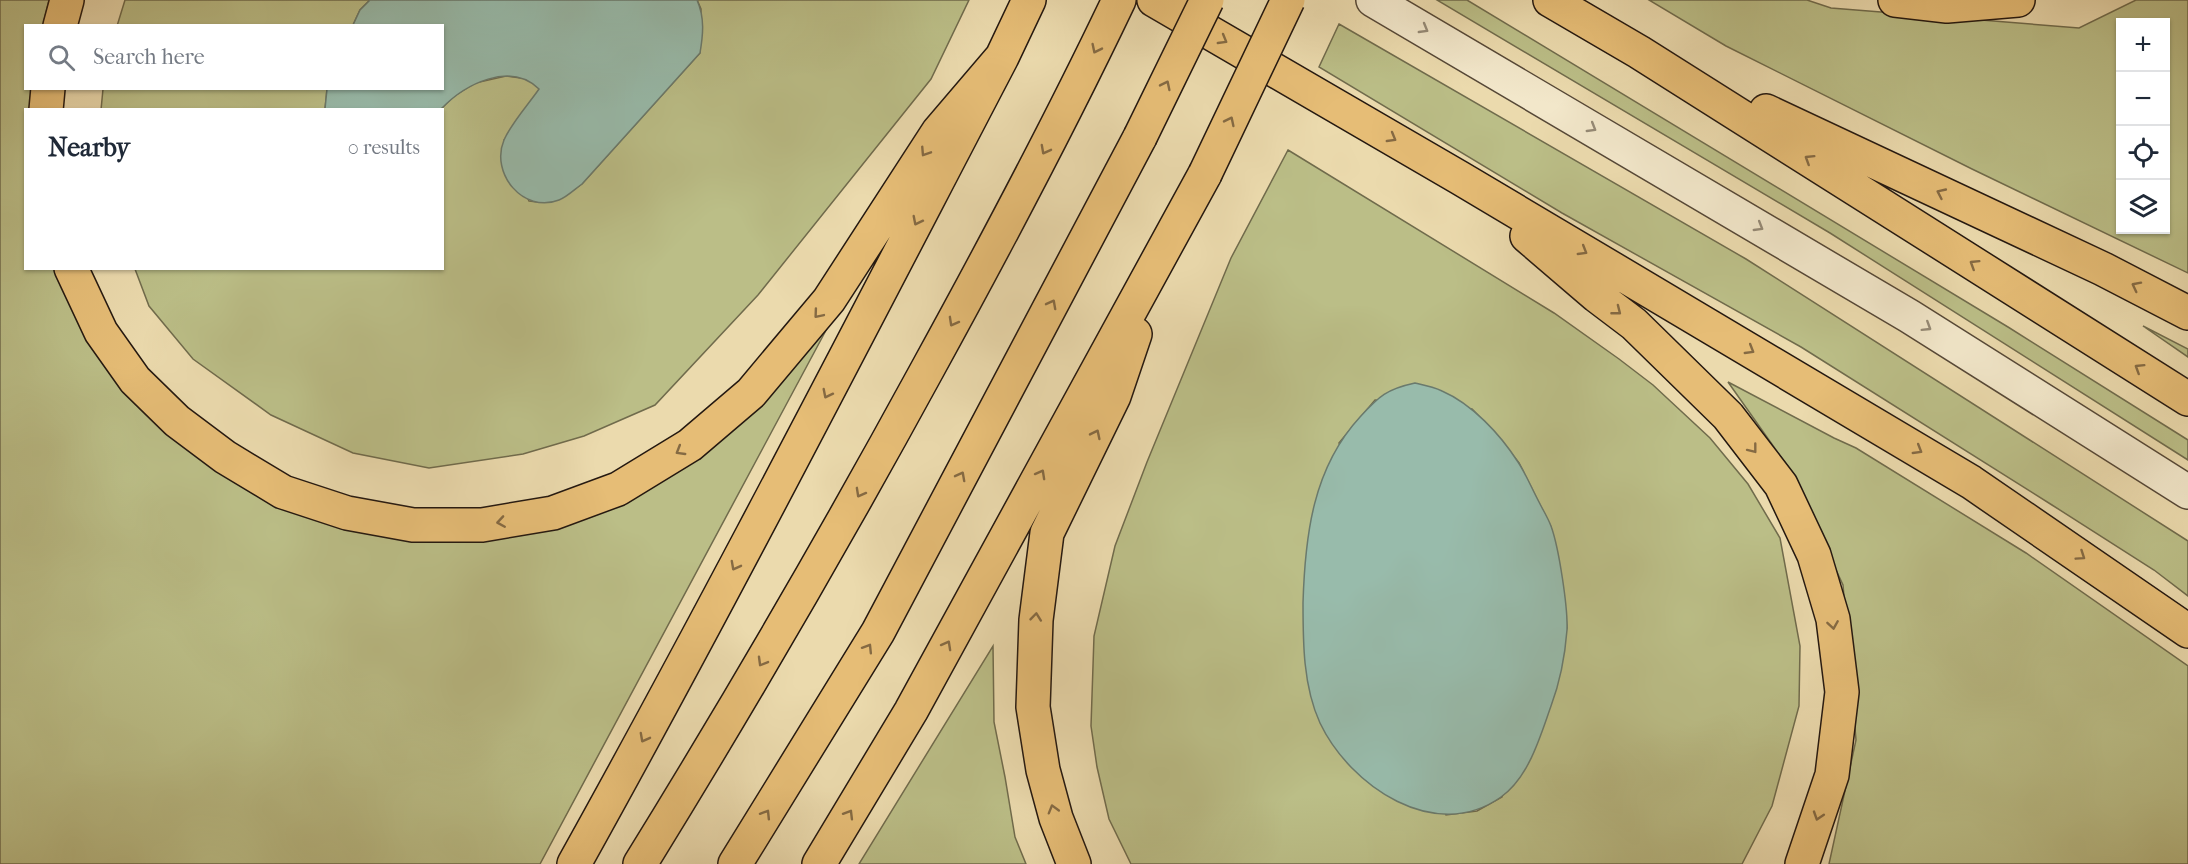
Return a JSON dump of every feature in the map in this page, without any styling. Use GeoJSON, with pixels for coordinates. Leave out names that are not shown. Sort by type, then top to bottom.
{"type":"FeatureCollection","features":[{"type":"Feature","properties":{"kind":"highway"},"geometry":{"type":"LineString","coordinates":[[61,24],[67,0]]}},
{"type":"Feature","properties":{"kind":"highway"},"geometry":{"type":"LineString","coordinates":[[574,864],[633,760],[786,471],[1002,57],[1029,0]]}},
{"type":"Feature","properties":{"kind":"highway"},"geometry":{"type":"LineString","coordinates":[[640,864],[714,744],[847,516],[1072,99],[1119,0]]}},
{"type":"Feature","properties":{"kind":"highway"},"geometry":{"type":"LineString","coordinates":[[1154,0],[1460,178],[1971,482],[2188,631]]}},
{"type":"Feature","properties":{"kind":"highway"},"geometry":{"type":"LineString","coordinates":[[735,864],[878,632],[1140,137],[1207,0]]}},
{"type":"Feature","properties":{"kind":"highway"},"geometry":{"type":"LineString","coordinates":[[819,864],[911,711],[1205,174],[1288,0]]}},
{"type":"Feature","properties":{"kind":"highway"},"geometry":{"type":"LineString","coordinates":[[1550,0],[1639,52],[2188,399]]}},
{"type":"Feature","properties":{"kind":"highway"},"geometry":{"type":"LineString","coordinates":[[1895,0],[1947,6],[2019,0]]}},
{"type":"Feature","properties":{"kind":"highway"},"geometry":{"type":"LineString","coordinates":[[1639,52],[2103,269],[2188,312]]}},
{"type":"Feature","properties":{"kind":"highway"},"geometry":{"type":"LineString","coordinates":[[72,270],[101,332],[135,380],[177,421],[225,457],[284,492],[347,513],[412,525],[482,525],[553,513],[618,489],[690,445],[751,393],[829,300],[938,132],[1002,57]]}},
{"type":"Feature","properties":{"kind":"highway"},"geometry":{"type":"LineString","coordinates":[[46,108],[48,90]]}},
{"type":"Feature","properties":{"kind":"highway"},"geometry":{"type":"LineString","coordinates":[[1460,178],[1597,296],[1634,324],[1728,416],[1780,485],[1814,555],[1833,620],[1842,692],[1832,775],[1802,864]]}},
{"type":"Feature","properties":{"kind":"highway"},"geometry":{"type":"LineString","coordinates":[[1074,864],[1056,818],[1043,770],[1033,707],[1036,620],[1047,533],[1114,396],[1162,253]]}},
{"type":"Feature","properties":{"kind":"lane"},"geometry":{"type":"LineString","coordinates":[[1373,0],[1909,316],[2188,492]]}},
{"type":"Feature","properties":{"kind":"green space"},"geometry":{"type":"Polygon","coordinates":[[[0,0],[49,0],[43,24],[24,24],[24,90],[33,90],[30,108],[24,108],[24,270],[59,270],[154,419],[382,533],[613,505],[831,321],[540,864],[0,864],[0,0]]]}},
{"type":"Feature","properties":{"kind":"green space"},"geometry":{"type":"Polygon","coordinates":[[[125,0],[370,0],[360,10],[353,24],[118,24],[125,0]]]}},
{"type":"Feature","properties":{"kind":"green space"},"geometry":{"type":"Polygon","coordinates":[[[697,0],[969,0],[931,79],[758,295],[655,405],[584,436],[523,454],[429,468],[353,453],[271,415],[193,359],[149,306],[135,270],[444,270],[444,108],[442,108],[454,96],[475,83],[506,76],[528,79],[540,89],[504,140],[529,201],[545,202],[557,199],[582,184],[700,53],[701,9],[697,0]]]}},
{"type":"Feature","properties":{"kind":"green space"},"geometry":{"type":"Polygon","coordinates":[[[1437,0],[1467,0],[2008,327],[2188,440],[2188,460],[1830,233],[1437,0]]]}},
{"type":"Feature","properties":{"kind":"green space"},"geometry":{"type":"Polygon","coordinates":[[[1649,0],[1807,0],[1831,8],[2079,28],[2136,0],[2188,0],[2188,273],[1972,169],[1726,46],[1649,0]]]}},
{"type":"Feature","properties":{"kind":"green space"},"geometry":{"type":"Polygon","coordinates":[[[1339,24],[1746,259],[2188,541],[2188,596],[2154,570],[1801,347],[1562,213],[1319,67],[1339,24]]]}},
{"type":"Feature","properties":{"kind":"green space"},"geometry":{"type":"Polygon","coordinates":[[[103,90],[327,90],[325,108],[101,108],[103,90]]]}},
{"type":"Feature","properties":{"kind":"green space"},"geometry":{"type":"Polygon","coordinates":[[[1288,150],[1554,313],[1653,385],[1710,438],[1748,484],[1780,538],[1800,646],[1799,706],[1772,806],[1742,864],[1131,864],[1109,819],[1097,767],[1091,726],[1094,636],[1115,546],[1231,258],[1288,150]],[[1375,400],[1339,443],[1446,815],[1477,811],[1502,797],[1567,628],[1562,582],[1551,527],[1519,463],[1472,409],[1375,400]]]}},
{"type":"Feature","properties":{"kind":"green space"},"geometry":{"type":"Polygon","coordinates":[[[2143,326],[2188,349],[2188,357],[2143,326]]]}},
{"type":"Feature","properties":{"kind":"green space"},"geometry":{"type":"Polygon","coordinates":[[[1728,382],[1856,448],[2026,553],[2188,666],[2188,864],[1829,864],[1856,740],[1843,585],[1788,467],[1728,382]]]}},
{"type":"Feature","properties":{"kind":"green space"},"geometry":{"type":"Polygon","coordinates":[[[993,646],[994,722],[1015,837],[1026,864],[859,864],[993,646]]]}},
{"type":"Feature","properties":{"kind":"shaded area"},"geometry":{"type":"Polygon","coordinates":[[[370,0],[697,0],[703,26],[700,53],[582,184],[562,199],[546,203],[522,196],[513,188],[502,165],[501,153],[507,133],[539,89],[527,81],[502,76],[488,79],[462,91],[442,108],[325,108],[327,90],[444,90],[444,24],[353,24],[360,10],[370,0]]]}},
{"type":"Feature","properties":{"kind":"shaded area"},"geometry":{"type":"Polygon","coordinates":[[[1415,383],[1439,390],[1464,404],[1494,431],[1518,462],[1551,526],[1560,563],[1566,608],[1566,640],[1559,678],[1542,730],[1526,768],[1511,789],[1501,797],[1476,810],[1449,814],[1423,811],[1397,801],[1373,786],[1352,768],[1334,746],[1314,709],[1307,679],[1304,648],[1303,603],[1306,552],[1322,480],[1344,437],[1360,417],[1378,399],[1390,391],[1415,383]]]}}]}
